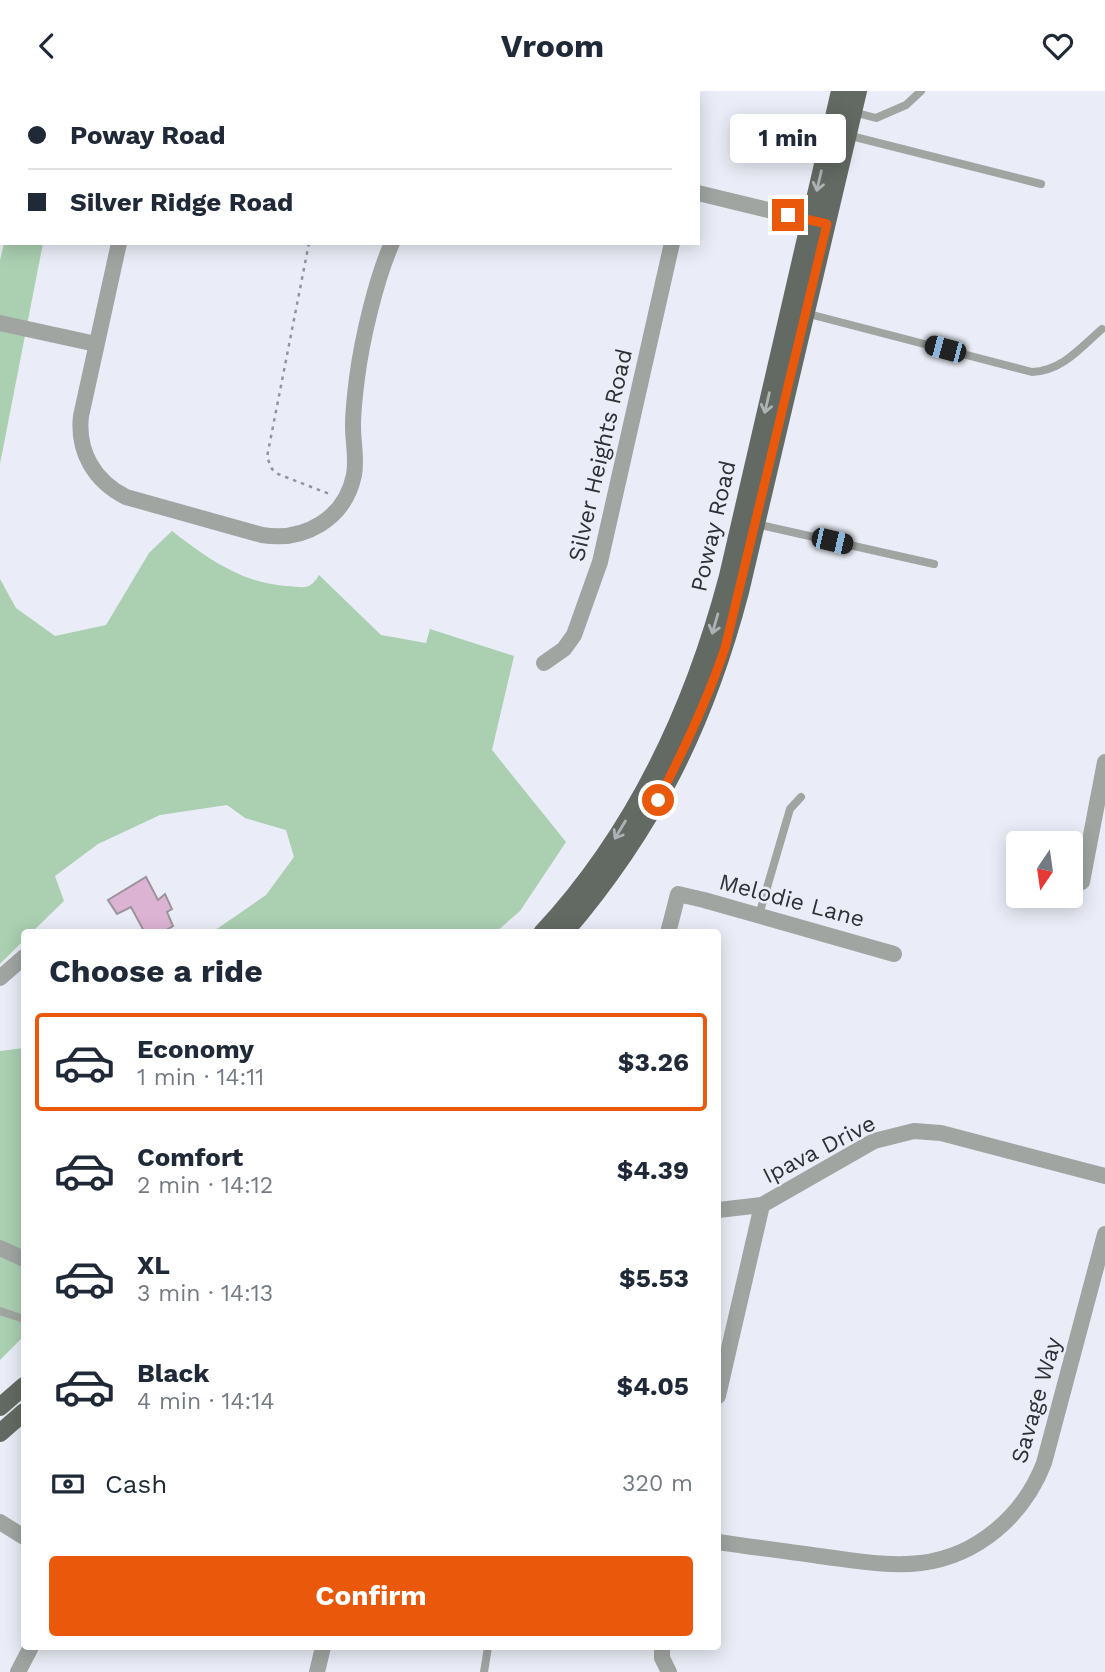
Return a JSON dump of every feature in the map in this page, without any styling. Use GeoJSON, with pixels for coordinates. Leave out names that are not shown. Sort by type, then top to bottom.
{"type":"FeatureCollection","features":[{"type":"Feature","properties":{"kind":"main road","name":"Poway Road"},"geometry":{"type":"LineString","coordinates":[[567,929],[622,860],[658,800],[686,748],[725,648],[748,522],[839,133],[840,91]]}},
{"type":"Feature","properties":{"kind":"main road","name":"Poway Road"},"geometry":{"type":"LineString","coordinates":[[839,133],[853,112],[858,91]]}},
{"type":"Feature","properties":{"kind":"main road","name":"Poway Road"},"geometry":{"type":"LineString","coordinates":[[545,929],[582,887],[615,840],[675,733],[695,686],[748,522]]}},
{"type":"Feature","properties":{"kind":"main road"},"geometry":{"type":"LineString","coordinates":[[0,1407],[21,1389]]}},
{"type":"Feature","properties":{"kind":"main road"},"geometry":{"type":"LineString","coordinates":[[0,1433],[21,1415]]}},
{"type":"Feature","properties":{"kind":"street"},"geometry":{"type":"LineString","coordinates":[[700,193],[819,222]]}},
{"type":"Feature","properties":{"kind":"street"},"geometry":{"type":"LineString","coordinates":[[119,245],[80,425],[86,456],[97,476],[126,497],[261,535],[284,537],[312,530],[330,518],[345,499],[355,465],[353,418],[358,374],[380,276],[391,245]]}},
{"type":"Feature","properties":{"kind":"street","name":"Silver Heights Road"},"geometry":{"type":"LineString","coordinates":[[544,663],[564,649],[574,635],[600,562],[672,245]]}},
{"type":"Feature","properties":{"kind":"street"},"geometry":{"type":"LineString","coordinates":[[0,323],[96,345]]}},
{"type":"Feature","properties":{"kind":"street"},"geometry":{"type":"LineString","coordinates":[[1083,877],[1105,762]]}},
{"type":"Feature","properties":{"kind":"street","name":"Melodie Lane"},"geometry":{"type":"LineString","coordinates":[[669,929],[678,894],[894,954]]}},
{"type":"Feature","properties":{"kind":"street"},"geometry":{"type":"LineString","coordinates":[[0,978],[21,960]]}},
{"type":"Feature","properties":{"kind":"street","name":"Ipava Drive"},"geometry":{"type":"LineString","coordinates":[[721,1210],[762,1205],[874,1141],[914,1131],[941,1133],[1105,1176]]}},
{"type":"Feature","properties":{"kind":"street"},"geometry":{"type":"LineString","coordinates":[[721,1384],[762,1205]]}},
{"type":"Feature","properties":{"kind":"street","name":"Savage Way"},"geometry":{"type":"LineString","coordinates":[[721,1542],[866,1562],[908,1564],[924,1563],[959,1553],[998,1529],[1028,1497],[1044,1463],[1105,1234]]}},
{"type":"Feature","properties":{"kind":"street"},"geometry":{"type":"LineString","coordinates":[[0,1248],[21,1258]]}},
{"type":"Feature","properties":{"kind":"street"},"geometry":{"type":"LineString","coordinates":[[0,1522],[21,1535]]}},
{"type":"Feature","properties":{"kind":"street"},"geometry":{"type":"LineString","coordinates":[[18,1672],[29,1650]]}},
{"type":"Feature","properties":{"kind":"street"},"geometry":{"type":"LineString","coordinates":[[317,1672],[322,1650]]}},
{"type":"Feature","properties":{"kind":"street"},"geometry":{"type":"LineString","coordinates":[[662,1650],[662,1658],[668,1671]]}},
{"type":"Feature","properties":{"kind":"lane"},"geometry":{"type":"LineString","coordinates":[[853,112],[876,118],[906,105],[921,91]]}},
{"type":"Feature","properties":{"kind":"lane"},"geometry":{"type":"LineString","coordinates":[[839,133],[1041,184]]}},
{"type":"Feature","properties":{"kind":"lane"},"geometry":{"type":"LineString","coordinates":[[798,311],[1032,372],[1046,372],[1063,363],[1102,329]]}},
{"type":"Feature","properties":{"kind":"lane"},"geometry":{"type":"LineString","coordinates":[[748,522],[934,564]]}},
{"type":"Feature","properties":{"kind":"lane"},"geometry":{"type":"LineString","coordinates":[[760,915],[786,819],[790,809],[801,797]]}},
{"type":"Feature","properties":{"kind":"lane"},"geometry":{"type":"LineString","coordinates":[[0,1311],[21,1318]]}},
{"type":"Feature","properties":{"kind":"lane"},"geometry":{"type":"LineString","coordinates":[[484,1672],[488,1650]]}},
{"type":"Feature","properties":{"kind":"path"},"geometry":{"type":"LineString","coordinates":[[309,245],[267,462],[278,474],[345,499]]}},
{"type":"Feature","properties":{"kind":"green space"},"geometry":{"type":"Polygon","coordinates":[[[4,245],[43,245],[0,464],[0,260],[4,245]]]}},
{"type":"Feature","properties":{"kind":"green space"},"geometry":{"type":"Polygon","coordinates":[[[172,531],[225,567],[255,580],[302,587],[312,584],[319,575],[381,635],[426,643],[430,629],[514,656],[492,750],[566,842],[520,911],[500,929],[217,929],[266,895],[294,857],[286,830],[245,818],[227,805],[160,815],[98,844],[55,876],[64,901],[35,929],[21,929],[21,943],[0,964],[0,579],[16,608],[55,636],[106,625],[149,553],[172,531]]]}},
{"type":"Feature","properties":{"kind":"green space"},"geometry":{"type":"Polygon","coordinates":[[[21,1048],[21,1339],[0,1360],[0,1051],[21,1048]]]}},
{"type":"Feature","properties":{"kind":"building"},"geometry":{"type":"Polygon","coordinates":[[[146,877],[158,900],[165,894],[172,909],[167,912],[173,926],[168,929],[143,929],[131,907],[117,914],[108,900],[146,877]]]}},
{"type":"Feature","properties":{"kind":"route"},"geometry":{"type":"LineString","coordinates":[[658,800],[686,748],[725,648],[827,224],[788,215]]}}]}
